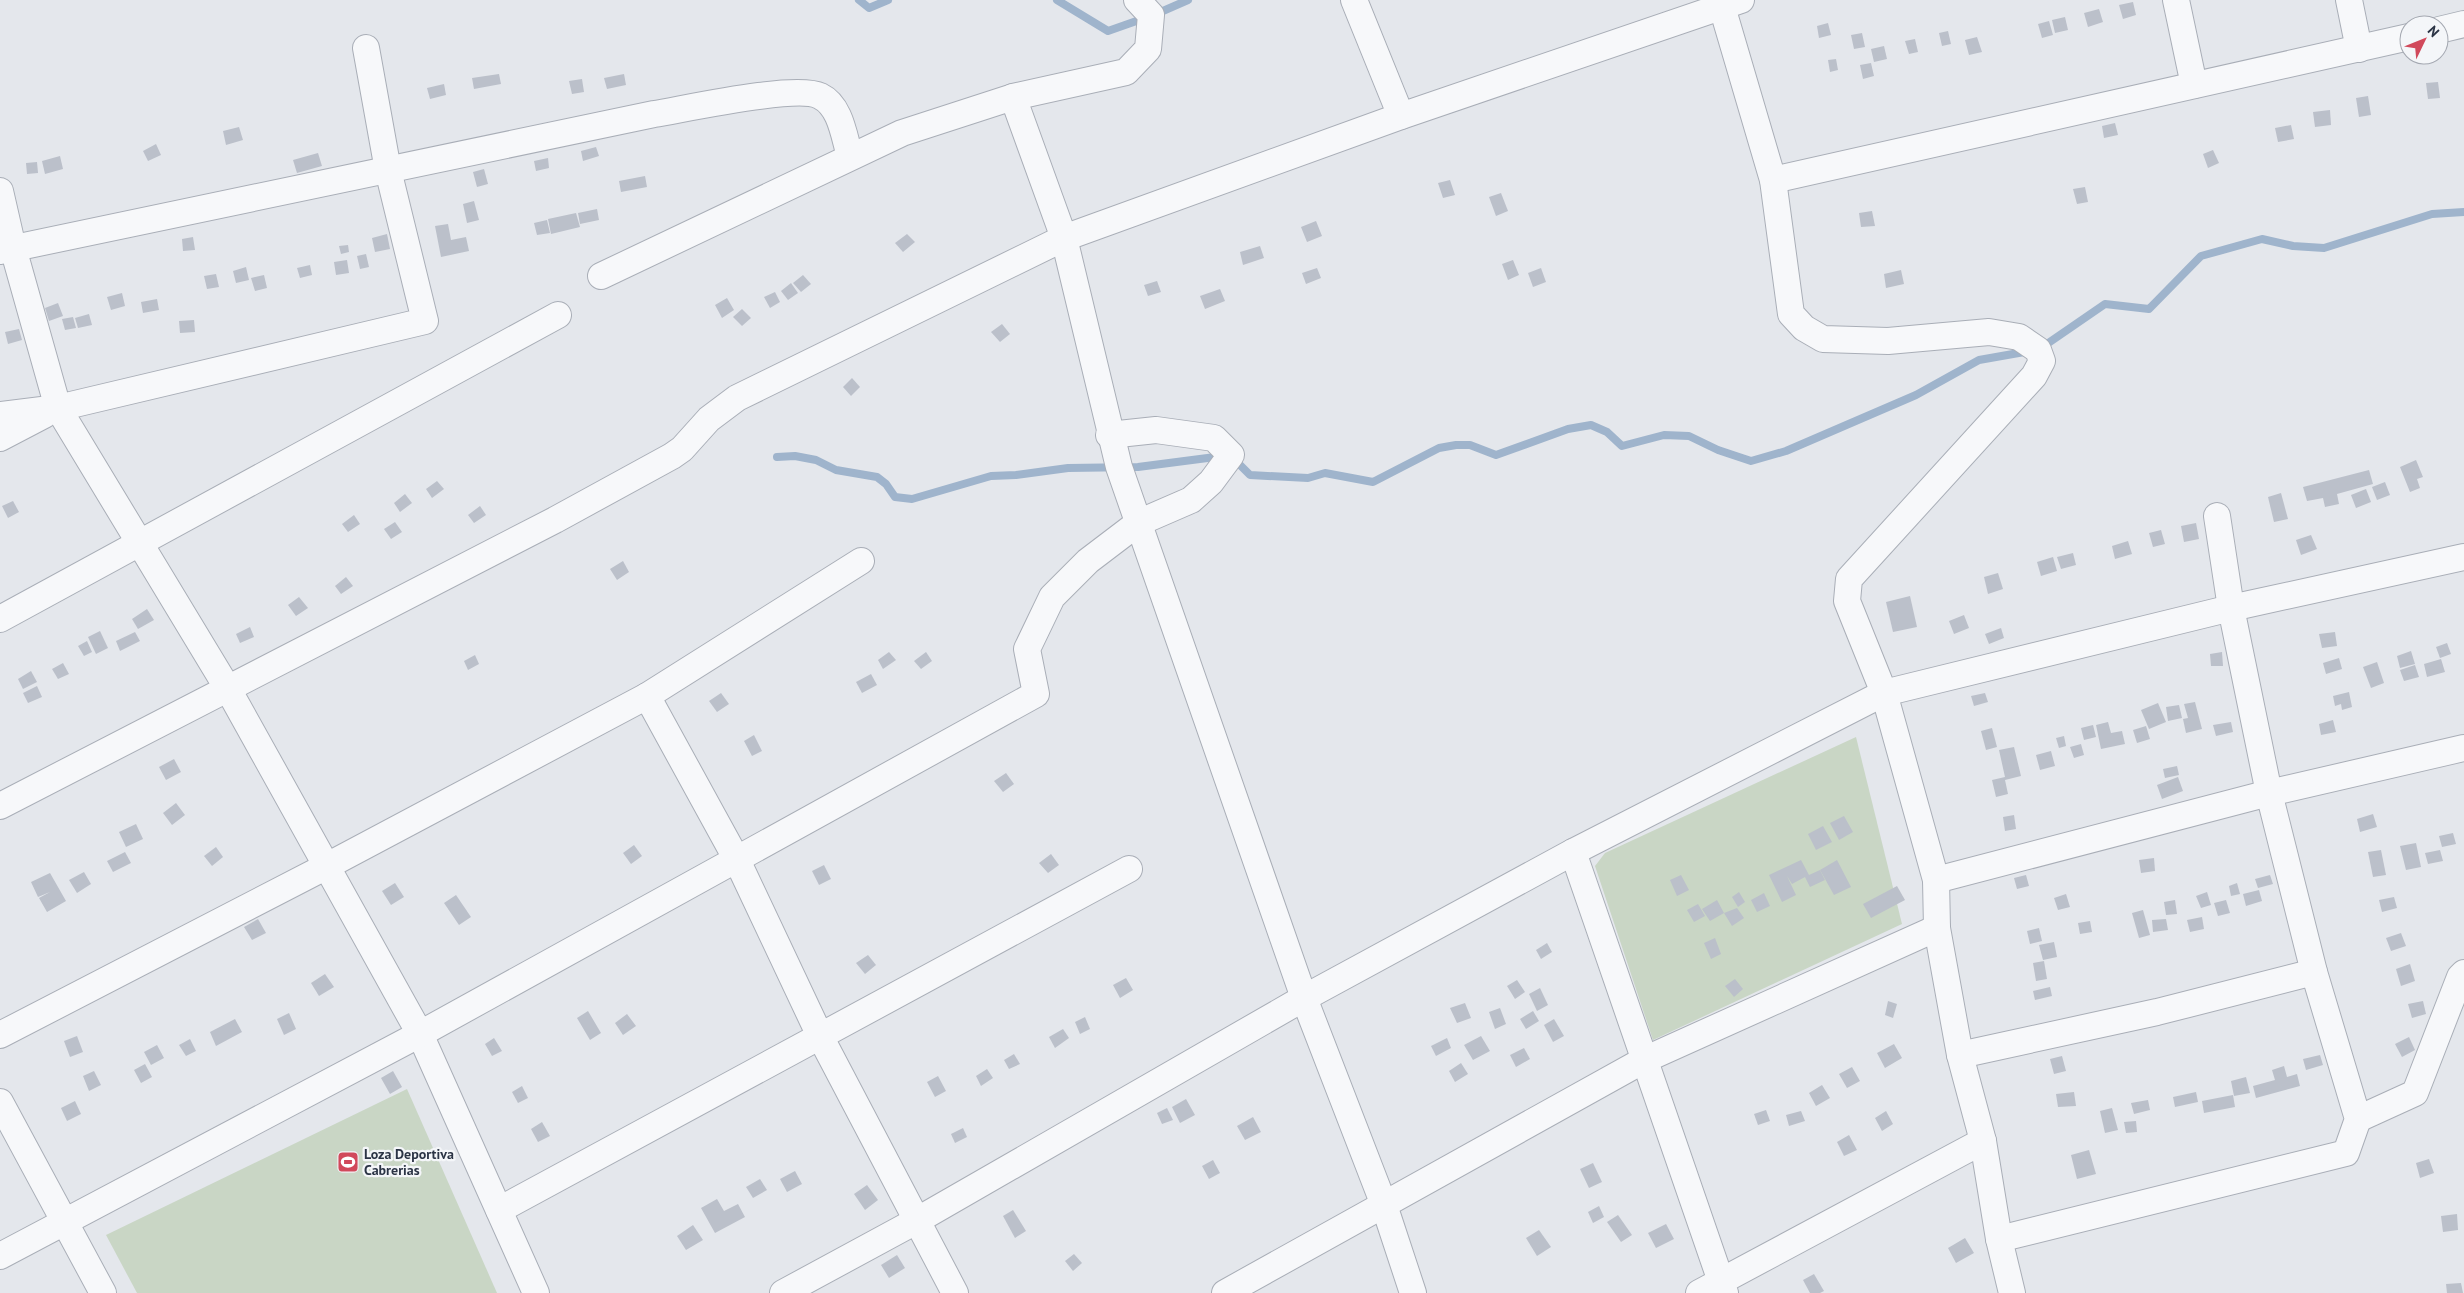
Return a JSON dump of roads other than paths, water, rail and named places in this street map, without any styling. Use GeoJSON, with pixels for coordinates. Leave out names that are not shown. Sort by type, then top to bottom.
{"type":"FeatureCollection","features":[{"type":"Feature","properties":{"kind":"street"},"geometry":{"type":"LineString","coordinates":[[601,276],[850,156],[902,134],[1013,97],[1126,72],[1148,49],[1151,15],[1137,0]]}},
{"type":"Feature","properties":{"kind":"street"},"geometry":{"type":"LineString","coordinates":[[1354,0],[1401,116]]}},
{"type":"Feature","properties":{"kind":"street"},"geometry":{"type":"LineString","coordinates":[[2176,0],[2194,86]]}},
{"type":"Feature","properties":{"kind":"street"},"geometry":{"type":"LineString","coordinates":[[2349,0],[2358,49]]}},
{"type":"Feature","properties":{"kind":"street"},"geometry":{"type":"LineString","coordinates":[[0,806],[555,520],[672,456],[682,449],[709,419],[737,398],[1064,238],[1401,116],[1728,2],[1773,180],[1791,314],[1804,328],[1823,339],[1888,341],[1988,332],[2019,337],[2038,350],[2042,361],[2034,376],[1850,579],[1847,601],[1884,693],[1936,880],[1937,928],[1960,1055],[1983,1141],[1999,1239],[2012,1293]]}},
{"type":"Feature","properties":{"kind":"street"},"geometry":{"type":"LineString","coordinates":[[2449,28],[2464,24]]}},
{"type":"Feature","properties":{"kind":"street"},"geometry":{"type":"LineString","coordinates":[[1773,180],[2399,39]]}},
{"type":"Feature","properties":{"kind":"street"},"geometry":{"type":"LineString","coordinates":[[0,415],[58,408],[425,322],[388,170],[366,48]]}},
{"type":"Feature","properties":{"kind":"street"},"geometry":{"type":"LineString","coordinates":[[7,249],[654,114],[749,98],[800,92],[820,96],[836,110],[850,156]]}},
{"type":"Feature","properties":{"kind":"street"},"geometry":{"type":"LineString","coordinates":[[1013,97],[1064,238],[1110,435],[1138,523],[1304,998],[1384,1205],[1413,1293]]}},
{"type":"Feature","properties":{"kind":"street"},"geometry":{"type":"LineString","coordinates":[[0,191],[7,249],[58,408],[228,689],[420,1034],[536,1293]]}},
{"type":"Feature","properties":{"kind":"street"},"geometry":{"type":"LineString","coordinates":[[0,619],[141,544],[558,315]]}},
{"type":"Feature","properties":{"kind":"street"},"geometry":{"type":"LineString","coordinates":[[0,438],[58,408]]}},
{"type":"Feature","properties":{"kind":"street"},"geometry":{"type":"LineString","coordinates":[[0,1256],[64,1220],[420,1034],[1036,694],[1027,649],[1052,597],[1088,561],[1138,523],[1191,500],[1211,482],[1231,455],[1214,438],[1156,430],[1110,435]]}},
{"type":"Feature","properties":{"kind":"street"},"geometry":{"type":"LineString","coordinates":[[1999,1239],[2346,1153],[2358,1119],[2314,972],[2269,793],[2231,608],[2217,516]]}},
{"type":"Feature","properties":{"kind":"street"},"geometry":{"type":"LineString","coordinates":[[783,1293],[916,1221],[1304,998],[1573,852],[1884,693],[2231,608],[2464,557]]}},
{"type":"Feature","properties":{"kind":"street"},"geometry":{"type":"LineString","coordinates":[[0,1035],[327,866],[647,696],[861,561]]}},
{"type":"Feature","properties":{"kind":"street"},"geometry":{"type":"LineString","coordinates":[[647,696],[737,860],[820,1036],[955,1293]]}},
{"type":"Feature","properties":{"kind":"street"},"geometry":{"type":"LineString","coordinates":[[1936,880],[2269,793],[2464,748]]}},
{"type":"Feature","properties":{"kind":"street"},"geometry":{"type":"LineString","coordinates":[[1573,852],[1644,1060],[1715,1289],[1983,1141]]}},
{"type":"Feature","properties":{"kind":"street"},"geometry":{"type":"LineString","coordinates":[[499,1210],[1129,868]]}},
{"type":"Feature","properties":{"kind":"street"},"geometry":{"type":"LineString","coordinates":[[1225,1293],[1644,1060],[1937,928]]}},
{"type":"Feature","properties":{"kind":"street"},"geometry":{"type":"LineString","coordinates":[[1960,1055],[2157,1012],[2314,972]]}},
{"type":"Feature","properties":{"kind":"street"},"geometry":{"type":"LineString","coordinates":[[2358,1119],[2415,1093],[2460,977],[2464,973]]}},
{"type":"Feature","properties":{"kind":"street"},"geometry":{"type":"LineString","coordinates":[[0,1102],[103,1293]]}},
{"type":"Feature","properties":{"kind":"waterway"},"geometry":{"type":"LineString","coordinates":[[859,0],[869,8],[888,0]]}},
{"type":"Feature","properties":{"kind":"waterway"},"geometry":{"type":"LineString","coordinates":[[1057,0],[1108,31],[1145,18]]}},
{"type":"Feature","properties":{"kind":"waterway"},"geometry":{"type":"LineString","coordinates":[[1156,14],[1188,0]]}},
{"type":"Feature","properties":{"kind":"waterway"},"geometry":{"type":"LineString","coordinates":[[2041,348],[2105,304],[2149,309],[2201,256],[2262,239],[2293,246],[2324,248],[2432,214],[2464,212]]}},
{"type":"Feature","properties":{"kind":"waterway"},"geometry":{"type":"LineString","coordinates":[[1233,458],[1250,475],[1308,478],[1325,473],[1373,482],[1439,448],[1470,445],[1496,455],[1568,429],[1591,425],[1607,432],[1622,446],[1664,435],[1689,436],[1718,450],[1751,461],[1786,451],[1916,395],[1979,360],[2030,351]]}},
{"type":"Feature","properties":{"kind":"waterway"},"geometry":{"type":"LineString","coordinates":[[777,457],[795,456],[816,460],[836,470],[877,477],[886,484],[895,497],[912,499],[991,476],[1016,475],[1068,468],[1138,467],[1223,456]]}},
{"type":"Feature","properties":{"kind":"place","name":"Loza Deportiva Cabrerias"},"geometry":{"type":"Point","coordinates":[348,1162]}}]}
